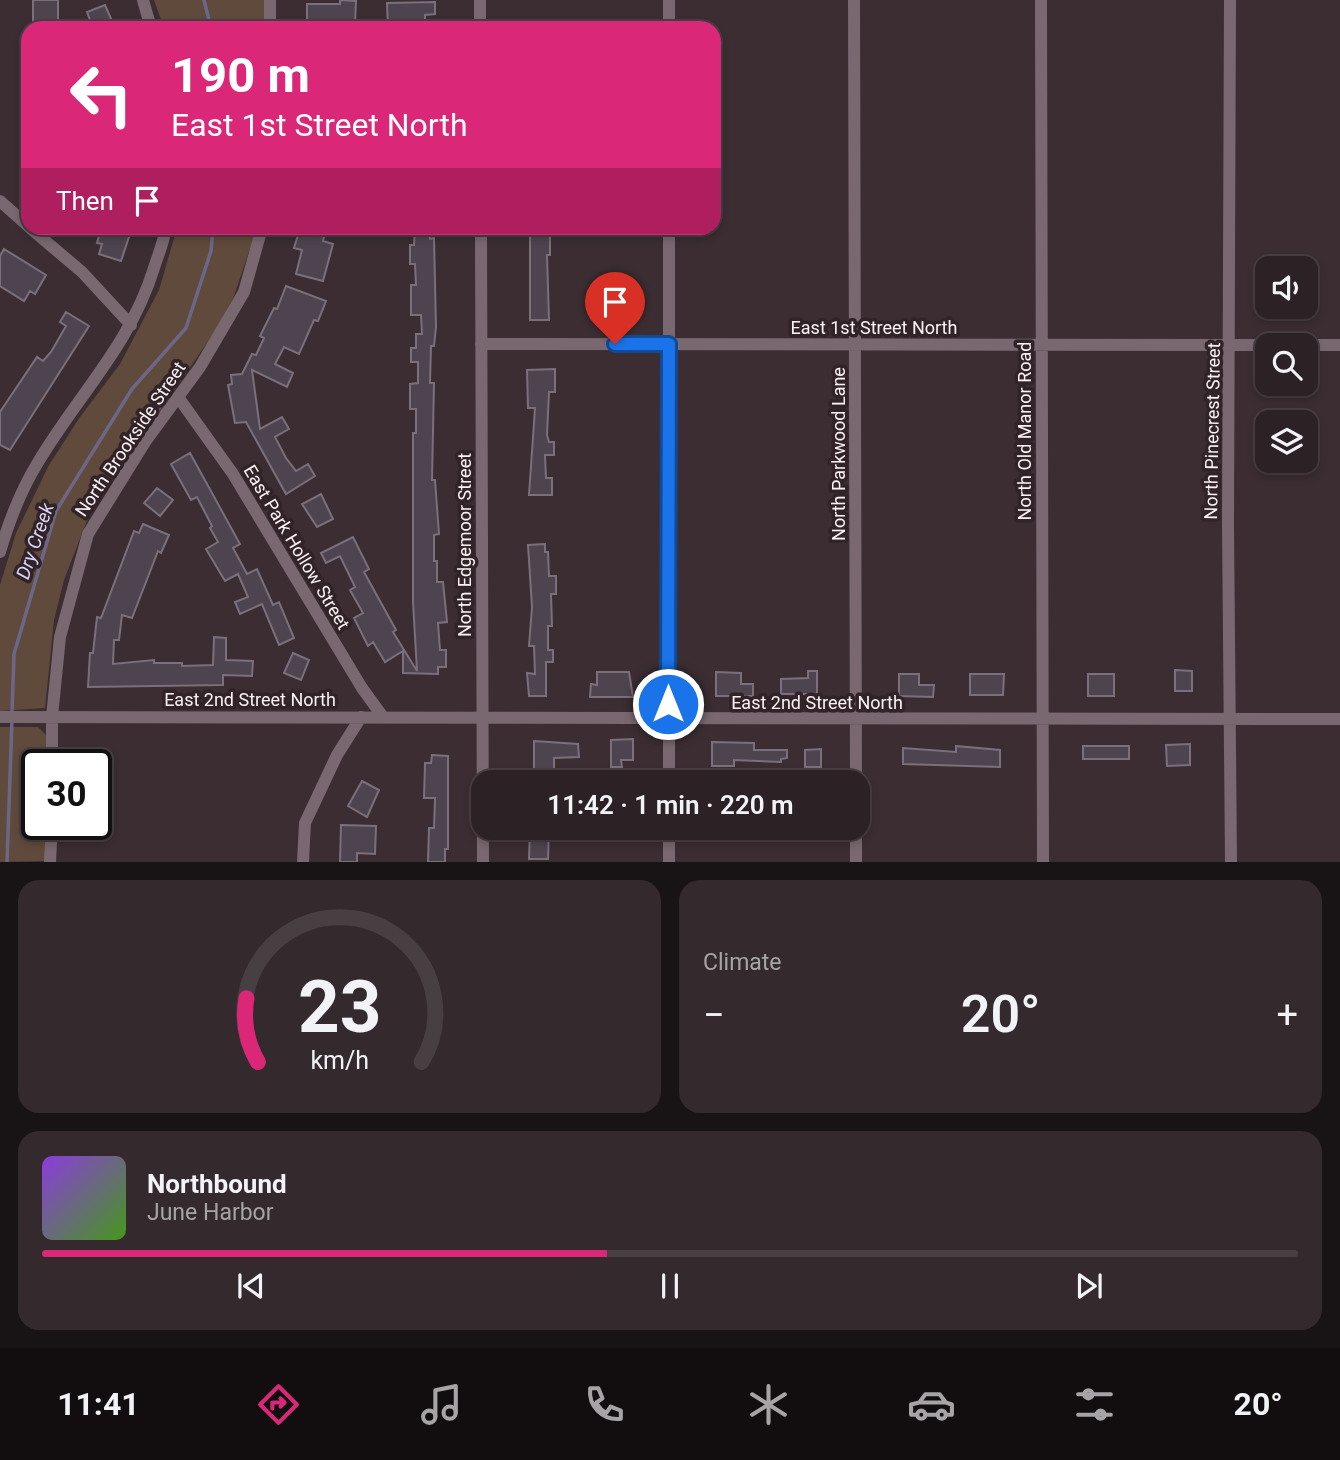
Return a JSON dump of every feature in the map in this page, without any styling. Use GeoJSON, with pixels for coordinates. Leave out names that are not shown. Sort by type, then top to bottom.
{"type":"FeatureCollection","features":[{"type":"Feature","properties":{"kind":"street"},"geometry":{"type":"LineString","coordinates":[[144,0],[149,21]]}},
{"type":"Feature","properties":{"kind":"street"},"geometry":{"type":"LineString","coordinates":[[270,0],[270,21]]}},
{"type":"Feature","properties":{"kind":"street"},"geometry":{"type":"LineString","coordinates":[[480,0],[480,21]]}},
{"type":"Feature","properties":{"kind":"street"},"geometry":{"type":"LineString","coordinates":[[669,0],[669,21]]}},
{"type":"Feature","properties":{"kind":"street","name":"North Parkwood Lane"},"geometry":{"type":"LineString","coordinates":[[854,0],[856,770]]}},
{"type":"Feature","properties":{"kind":"street","name":"North Old Manor Road"},"geometry":{"type":"LineString","coordinates":[[1041,0],[1043,862]]}},
{"type":"Feature","properties":{"kind":"street","name":"North Pinecrest Street"},"geometry":{"type":"LineString","coordinates":[[1230,0],[1231,862]]}},
{"type":"Feature","properties":{"kind":"street"},"geometry":{"type":"LineString","coordinates":[[0,201],[21,220]]}},
{"type":"Feature","properties":{"kind":"street"},"geometry":{"type":"LineString","coordinates":[[38,235],[82,272],[131,325]]}},
{"type":"Feature","properties":{"kind":"street"},"geometry":{"type":"LineString","coordinates":[[0,552],[11,516],[37,463],[97,380],[131,325],[148,288],[164,235]]}},
{"type":"Feature","properties":{"kind":"street","name":"North Brookside Street"},"geometry":{"type":"LineString","coordinates":[[50,749],[46,717],[60,637],[88,534],[244,292],[260,235]]}},
{"type":"Feature","properties":{"kind":"street","name":"North Edgemoor Street"},"geometry":{"type":"LineString","coordinates":[[481,235],[483,862]]}},
{"type":"Feature","properties":{"kind":"street"},"geometry":{"type":"LineString","coordinates":[[669,235],[669,770]]}},
{"type":"Feature","properties":{"kind":"street","name":"East 1st Street North"},"geometry":{"type":"LineString","coordinates":[[481,344],[1255,345]]}},
{"type":"Feature","properties":{"kind":"street"},"geometry":{"type":"LineString","coordinates":[[1318,345],[1340,345]]}},
{"type":"Feature","properties":{"kind":"street","name":"East Park Hollow Street"},"geometry":{"type":"LineString","coordinates":[[178,397],[233,474],[362,688],[383,717]]}},
{"type":"Feature","properties":{"kind":"street","name":"East 2nd Street North"},"geometry":{"type":"LineString","coordinates":[[0,717],[1340,719]]}},
{"type":"Feature","properties":{"kind":"street"},"geometry":{"type":"LineString","coordinates":[[303,862],[305,823],[337,755],[361,717]]}},
{"type":"Feature","properties":{"kind":"street"},"geometry":{"type":"LineString","coordinates":[[50,862],[51,840]]}},
{"type":"Feature","properties":{"kind":"street"},"geometry":{"type":"LineString","coordinates":[[669,840],[669,862]]}},
{"type":"Feature","properties":{"kind":"street"},"geometry":{"type":"LineString","coordinates":[[856,840],[856,862]]}},
{"type":"Feature","properties":{"kind":"shaded area"},"geometry":{"type":"Polygon","coordinates":[[[154,0],[265,0],[265,21],[162,21],[154,0]]]}},
{"type":"Feature","properties":{"kind":"shaded area"},"geometry":{"type":"Polygon","coordinates":[[[175,235],[255,235],[234,296],[216,330],[91,510],[64,580],[54,620],[45,708],[0,711],[0,585],[16,533],[49,465],[80,417],[120,364],[159,290],[175,235]]]}},
{"type":"Feature","properties":{"kind":"shaded area"},"geometry":{"type":"Polygon","coordinates":[[[0,727],[38,727],[46,735],[46,749],[21,749],[21,840],[46,840],[45,861],[0,862],[0,727]]]}},
{"type":"Feature","properties":{"kind":"building"},"geometry":{"type":"Polygon","coordinates":[[[33,0],[58,0],[58,21],[33,21],[33,0]]]}},
{"type":"Feature","properties":{"kind":"building"},"geometry":{"type":"Polygon","coordinates":[[[340,0],[356,1],[355,21],[307,21],[307,4],[340,4],[340,0]]]}},
{"type":"Feature","properties":{"kind":"building"},"geometry":{"type":"Polygon","coordinates":[[[435,2],[435,14],[425,15],[425,21],[388,21],[387,3],[435,2]]]}},
{"type":"Feature","properties":{"kind":"building"},"geometry":{"type":"Polygon","coordinates":[[[105,5],[112,21],[90,21],[87,12],[105,5]]]}},
{"type":"Feature","properties":{"kind":"building"},"geometry":{"type":"Polygon","coordinates":[[[99,235],[130,235],[121,261],[99,254],[102,244],[97,243],[99,235]]]}},
{"type":"Feature","properties":{"kind":"building"},"geometry":{"type":"Polygon","coordinates":[[[298,235],[324,235],[323,241],[333,244],[323,281],[296,274],[302,250],[294,248],[298,235]]]}},
{"type":"Feature","properties":{"kind":"building"},"geometry":{"type":"Polygon","coordinates":[[[415,235],[430,235],[430,239],[434,238],[436,327],[434,346],[431,346],[430,383],[434,383],[432,480],[435,480],[439,534],[434,535],[434,561],[437,561],[437,582],[443,582],[447,622],[438,623],[440,650],[446,650],[446,667],[438,667],[438,674],[403,673],[403,651],[385,662],[373,642],[368,646],[354,618],[363,613],[350,590],[355,587],[340,556],[326,563],[321,553],[353,537],[369,569],[364,572],[396,630],[393,632],[417,671],[413,602],[413,433],[416,433],[416,409],[410,409],[410,384],[418,383],[418,362],[411,362],[411,348],[416,348],[416,334],[422,334],[421,315],[411,315],[411,285],[416,285],[415,264],[410,264],[410,245],[414,245],[415,235]]]}},
{"type":"Feature","properties":{"kind":"building"},"geometry":{"type":"Polygon","coordinates":[[[530,236],[550,236],[550,255],[547,255],[549,320],[530,320],[530,236]]]}},
{"type":"Feature","properties":{"kind":"building"},"geometry":{"type":"Polygon","coordinates":[[[4,249],[46,275],[35,294],[30,291],[24,301],[0,286],[0,256],[4,249]]]}},
{"type":"Feature","properties":{"kind":"building"},"geometry":{"type":"Polygon","coordinates":[[[286,286],[326,301],[299,354],[284,347],[275,364],[293,373],[287,387],[252,370],[260,429],[282,417],[289,429],[275,437],[286,458],[296,471],[308,464],[315,476],[286,494],[246,422],[235,423],[228,385],[232,384],[231,375],[242,374],[252,354],[256,355],[264,338],[260,336],[274,308],[277,309],[286,286]]]}},
{"type":"Feature","properties":{"kind":"building"},"geometry":{"type":"Polygon","coordinates":[[[66,312],[89,326],[10,450],[0,445],[0,412],[37,357],[43,361],[51,352],[66,326],[60,322],[66,312]]]}},
{"type":"Feature","properties":{"kind":"building"},"geometry":{"type":"Polygon","coordinates":[[[555,369],[555,392],[549,392],[547,435],[549,442],[554,442],[554,455],[545,455],[546,478],[552,478],[552,495],[529,495],[535,408],[528,408],[527,370],[555,369]]]}},
{"type":"Feature","properties":{"kind":"building"},"geometry":{"type":"Polygon","coordinates":[[[190,453],[240,544],[233,548],[247,574],[257,569],[273,605],[279,602],[294,638],[279,645],[262,604],[240,614],[235,602],[248,597],[238,574],[225,581],[206,549],[218,542],[210,528],[212,526],[197,497],[191,500],[171,464],[190,453]]]}},
{"type":"Feature","properties":{"kind":"building"},"geometry":{"type":"Polygon","coordinates":[[[157,488],[173,500],[160,516],[144,503],[157,488]]]}},
{"type":"Feature","properties":{"kind":"building"},"geometry":{"type":"Polygon","coordinates":[[[321,494],[333,519],[317,527],[302,504],[321,494]]]}},
{"type":"Feature","properties":{"kind":"building"},"geometry":{"type":"Polygon","coordinates":[[[143,524],[169,535],[161,553],[158,551],[132,618],[122,615],[119,640],[114,640],[113,664],[154,660],[154,663],[182,663],[182,666],[213,665],[214,637],[226,638],[226,660],[253,661],[252,676],[223,675],[223,685],[88,687],[90,653],[93,653],[97,617],[101,618],[134,531],[139,533],[143,524]]]}},
{"type":"Feature","properties":{"kind":"building"},"geometry":{"type":"Polygon","coordinates":[[[545,544],[549,576],[556,576],[556,594],[551,594],[552,626],[548,626],[548,650],[553,650],[553,662],[546,662],[546,696],[529,696],[527,673],[535,674],[534,646],[529,646],[532,607],[528,545],[545,544]]]}},
{"type":"Feature","properties":{"kind":"building"},"geometry":{"type":"Polygon","coordinates":[[[293,653],[309,660],[301,680],[284,673],[293,653]]]}},
{"type":"Feature","properties":{"kind":"building"},"geometry":{"type":"Polygon","coordinates":[[[1175,670],[1192,671],[1192,691],[1175,691],[1175,670]]]}},
{"type":"Feature","properties":{"kind":"building"},"geometry":{"type":"Polygon","coordinates":[[[808,671],[817,671],[817,700],[808,700],[808,694],[781,694],[781,679],[808,678],[808,671]]]}},
{"type":"Feature","properties":{"kind":"building"},"geometry":{"type":"Polygon","coordinates":[[[597,672],[629,672],[633,697],[590,697],[591,684],[597,685],[597,672]]]}},
{"type":"Feature","properties":{"kind":"building"},"geometry":{"type":"Polygon","coordinates":[[[716,672],[741,673],[741,684],[753,684],[753,696],[716,696],[716,672]]]}},
{"type":"Feature","properties":{"kind":"building"},"geometry":{"type":"Polygon","coordinates":[[[899,674],[919,674],[919,685],[934,685],[933,697],[899,696],[899,674]]]}},
{"type":"Feature","properties":{"kind":"building"},"geometry":{"type":"Polygon","coordinates":[[[970,674],[1004,674],[1003,695],[970,695],[970,674]]]}},
{"type":"Feature","properties":{"kind":"building"},"geometry":{"type":"Polygon","coordinates":[[[1088,674],[1114,674],[1114,696],[1088,696],[1088,674]]]}},
{"type":"Feature","properties":{"kind":"building"},"geometry":{"type":"Polygon","coordinates":[[[633,739],[633,760],[621,760],[622,767],[611,767],[611,740],[633,739]]]}},
{"type":"Feature","properties":{"kind":"building"},"geometry":{"type":"Polygon","coordinates":[[[534,741],[578,744],[579,757],[554,758],[554,770],[534,770],[534,741]]]}},
{"type":"Feature","properties":{"kind":"building"},"geometry":{"type":"Polygon","coordinates":[[[712,742],[754,743],[754,750],[787,750],[787,758],[781,759],[781,762],[734,760],[734,766],[712,766],[712,742]]]}},
{"type":"Feature","properties":{"kind":"building"},"geometry":{"type":"Polygon","coordinates":[[[1190,744],[1190,765],[1167,766],[1166,745],[1190,744]]]}},
{"type":"Feature","properties":{"kind":"building"},"geometry":{"type":"Polygon","coordinates":[[[956,746],[1000,750],[1000,767],[903,764],[903,748],[956,752],[956,746]]]}},
{"type":"Feature","properties":{"kind":"building"},"geometry":{"type":"Polygon","coordinates":[[[1083,746],[1129,746],[1129,759],[1083,759],[1083,746]]]}},
{"type":"Feature","properties":{"kind":"building"},"geometry":{"type":"Polygon","coordinates":[[[821,749],[821,767],[805,767],[805,750],[821,749]]]}},
{"type":"Feature","properties":{"kind":"building"},"geometry":{"type":"Polygon","coordinates":[[[432,755],[448,756],[448,849],[445,849],[445,862],[428,862],[429,828],[434,828],[435,798],[424,798],[425,763],[431,763],[432,755]]]}},
{"type":"Feature","properties":{"kind":"building"},"geometry":{"type":"Polygon","coordinates":[[[362,781],[379,790],[367,817],[348,806],[362,781]]]}},
{"type":"Feature","properties":{"kind":"building"},"geometry":{"type":"Polygon","coordinates":[[[341,825],[376,826],[375,854],[357,853],[357,862],[340,862],[341,825]]]}},
{"type":"Feature","properties":{"kind":"building"},"geometry":{"type":"Polygon","coordinates":[[[530,840],[549,840],[548,859],[529,859],[530,840]]]}},
{"type":"Feature","properties":{"kind":"waterway","name":"Dry Creek"},"geometry":{"type":"LineString","coordinates":[[204,0],[209,21]]}},
{"type":"Feature","properties":{"kind":"waterway","name":"Dry Creek"},"geometry":{"type":"LineString","coordinates":[[12,712],[14,654],[56,511],[132,389],[186,328],[211,251],[212,235]]}},
{"type":"Feature","properties":{"kind":"waterway","name":"Dry Creek"},"geometry":{"type":"LineString","coordinates":[[7,862],[12,720]]}},
{"type":"Feature","properties":{"kind":"route"},"geometry":{"type":"LineString","coordinates":[[615,344],[669,344],[668,704]]}}]}
